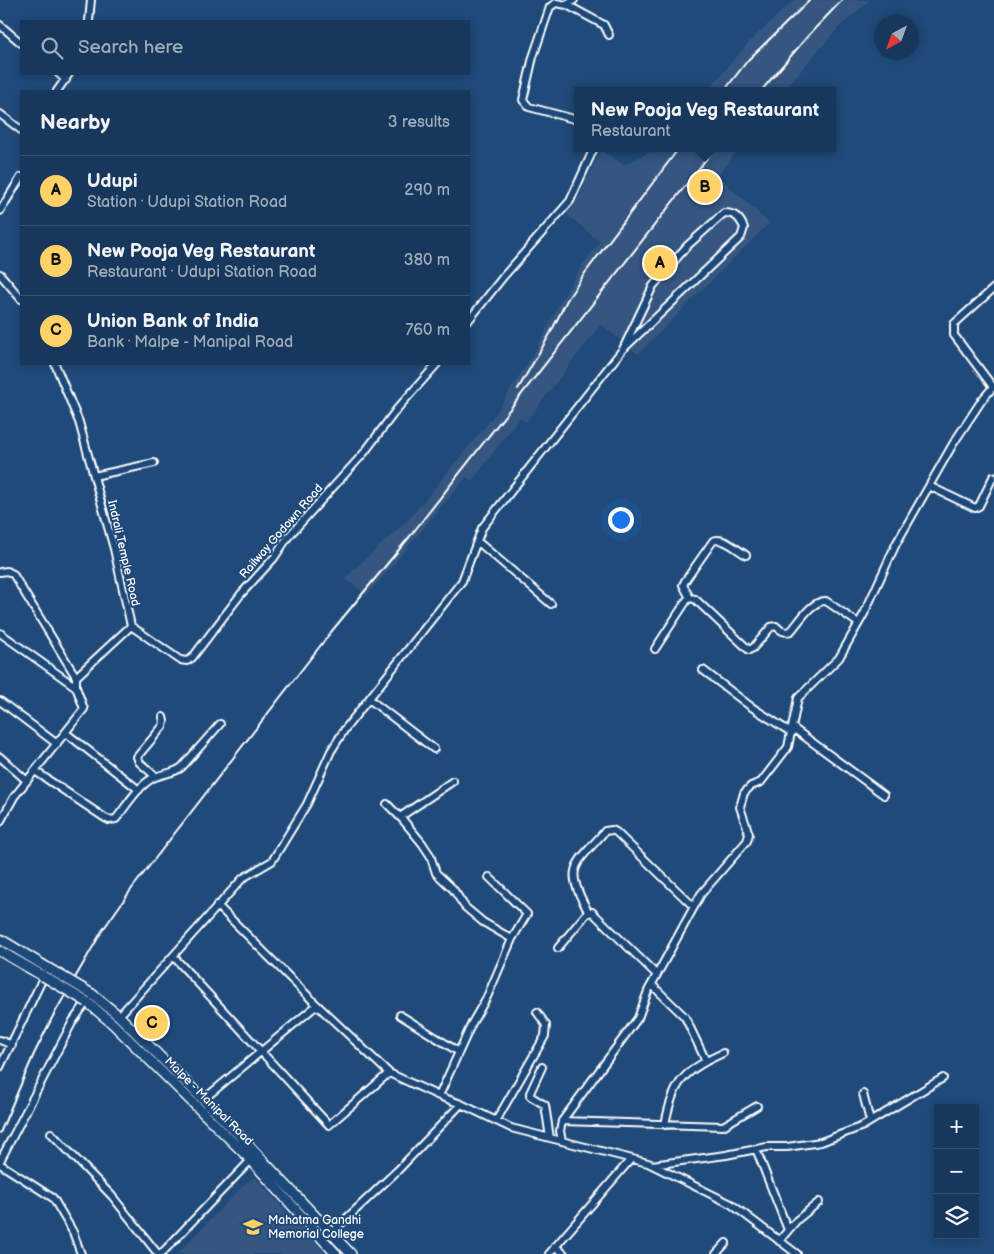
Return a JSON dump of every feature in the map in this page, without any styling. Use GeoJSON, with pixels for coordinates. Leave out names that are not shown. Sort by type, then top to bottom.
{"type":"FeatureCollection","features":[{"type":"Feature","properties":{"kind":"highway"},"geometry":{"type":"LineString","coordinates":[[0,939],[48,968],[90,998]]}},
{"type":"Feature","properties":{"kind":"highway","name":"Malpe - Manipal Road"},"geometry":{"type":"LineString","coordinates":[[0,951],[43,976],[90,998],[118,1016],[269,1165],[351,1254]]}},
{"type":"Feature","properties":{"kind":"highway","name":"Malpe - Manipal Road"},"geometry":{"type":"LineString","coordinates":[[90,998],[113,1024],[251,1160],[336,1254]]}},
{"type":"Feature","properties":{"kind":"street"},"geometry":{"type":"LineString","coordinates":[[89,20],[91,0]]}},
{"type":"Feature","properties":{"kind":"street"},"geometry":{"type":"LineString","coordinates":[[567,5],[574,0]]}},
{"type":"Feature","properties":{"kind":"street"},"geometry":{"type":"LineString","coordinates":[[574,119],[529,107],[524,100],[533,57],[550,7],[556,3],[567,5],[604,25],[609,35]]}},
{"type":"Feature","properties":{"kind":"street"},"geometry":{"type":"LineString","coordinates":[[0,26],[20,42]]}},
{"type":"Feature","properties":{"kind":"street"},"geometry":{"type":"LineString","coordinates":[[60,90],[68,77]]}},
{"type":"Feature","properties":{"kind":"street"},"geometry":{"type":"LineString","coordinates":[[0,114],[20,129]]}},
{"type":"Feature","properties":{"kind":"street"},"geometry":{"type":"LineString","coordinates":[[470,317],[570,201],[592,152]]}},
{"type":"Feature","properties":{"kind":"street"},"geometry":{"type":"LineString","coordinates":[[0,211],[20,179]]}},
{"type":"Feature","properties":{"kind":"street"},"geometry":{"type":"LineString","coordinates":[[118,1016],[242,878],[272,861],[307,804],[331,751],[345,729],[462,581],[482,528],[623,349],[741,237],[744,228],[741,220],[733,213],[724,213],[687,246],[649,293],[623,349]]}},
{"type":"Feature","properties":{"kind":"street"},"geometry":{"type":"LineString","coordinates":[[0,274],[20,298]]}},
{"type":"Feature","properties":{"kind":"street"},"geometry":{"type":"LineString","coordinates":[[562,1141],[560,1131],[562,1121],[638,1018],[652,984],[702,894],[748,841],[749,834],[740,807],[744,794],[751,786],[760,782],[788,747],[798,698],[840,658],[896,544],[953,444],[982,400],[994,386],[954,335],[953,329],[954,324],[994,288]]}},
{"type":"Feature","properties":{"kind":"street","name":"Indrali Temple Road"},"geometry":{"type":"LineString","coordinates":[[55,365],[78,422],[94,476],[114,549],[131,626],[76,677]]}},
{"type":"Feature","properties":{"kind":"street","name":"Railway Godown Road"},"geometry":{"type":"LineString","coordinates":[[131,626],[180,660],[187,661],[192,658],[241,594],[274,558],[288,537],[364,453],[397,409],[436,365]]}},
{"type":"Feature","properties":{"kind":"street"},"geometry":{"type":"LineString","coordinates":[[94,476],[154,463]]}},
{"type":"Feature","properties":{"kind":"street"},"geometry":{"type":"LineString","coordinates":[[929,486],[975,508],[979,506],[993,477]]}},
{"type":"Feature","properties":{"kind":"street"},"geometry":{"type":"LineString","coordinates":[[746,555],[716,539],[684,581],[683,585],[690,598],[695,599],[749,650],[753,648],[771,627],[776,626],[782,631],[791,631],[815,604],[821,601],[826,601],[858,624]]}},
{"type":"Feature","properties":{"kind":"street"},"geometry":{"type":"LineString","coordinates":[[477,541],[551,604]]}},
{"type":"Feature","properties":{"kind":"street"},"geometry":{"type":"LineString","coordinates":[[0,572],[7,571],[13,574],[76,677],[76,687],[84,709],[14,797],[0,822]]}},
{"type":"Feature","properties":{"kind":"street"},"geometry":{"type":"LineString","coordinates":[[655,650],[690,598]]}},
{"type":"Feature","properties":{"kind":"street"},"geometry":{"type":"LineString","coordinates":[[0,633],[76,687]]}},
{"type":"Feature","properties":{"kind":"street"},"geometry":{"type":"LineString","coordinates":[[703,670],[750,706],[792,730],[884,795]]}},
{"type":"Feature","properties":{"kind":"street"},"geometry":{"type":"LineString","coordinates":[[369,699],[434,749]]}},
{"type":"Feature","properties":{"kind":"street"},"geometry":{"type":"LineString","coordinates":[[0,701],[57,744]]}},
{"type":"Feature","properties":{"kind":"street"},"geometry":{"type":"LineString","coordinates":[[155,776],[139,762],[137,757],[162,726],[163,717]]}},
{"type":"Feature","properties":{"kind":"street"},"geometry":{"type":"LineString","coordinates":[[35,771],[109,820],[116,818],[139,790],[155,776],[178,770],[220,724]]}},
{"type":"Feature","properties":{"kind":"street"},"geometry":{"type":"LineString","coordinates":[[66,733],[139,790]]}},
{"type":"Feature","properties":{"kind":"street"},"geometry":{"type":"LineString","coordinates":[[0,757],[27,781]]}},
{"type":"Feature","properties":{"kind":"street"},"geometry":{"type":"LineString","coordinates":[[400,817],[452,781]]}},
{"type":"Feature","properties":{"kind":"street"},"geometry":{"type":"LineString","coordinates":[[387,804],[400,817],[430,855],[436,873],[453,889],[465,907],[483,922],[512,939]]}},
{"type":"Feature","properties":{"kind":"street"},"geometry":{"type":"LineString","coordinates":[[589,913],[575,885],[576,865],[605,832],[612,830],[694,907]]}},
{"type":"Feature","properties":{"kind":"street"},"geometry":{"type":"LineString","coordinates":[[439,1096],[472,1023],[487,998],[512,939],[527,914],[489,877]]}},
{"type":"Feature","properties":{"kind":"street"},"geometry":{"type":"LineString","coordinates":[[217,905],[317,1005],[389,1073],[511,1128],[652,1165],[731,1204],[797,1254]]}},
{"type":"Feature","properties":{"kind":"street"},"geometry":{"type":"LineString","coordinates":[[558,948],[587,913],[595,913],[657,975]]}},
{"type":"Feature","properties":{"kind":"street"},"geometry":{"type":"LineString","coordinates":[[173,956],[329,1125],[389,1073]]}},
{"type":"Feature","properties":{"kind":"street"},"geometry":{"type":"LineString","coordinates":[[0,1067],[48,968]]}},
{"type":"Feature","properties":{"kind":"street"},"geometry":{"type":"LineString","coordinates":[[652,984],[686,1017],[706,1061]]}},
{"type":"Feature","properties":{"kind":"street"},"geometry":{"type":"LineString","coordinates":[[81,1254],[73,1232],[53,1198],[0,1162],[73,1020],[90,998]]}},
{"type":"Feature","properties":{"kind":"street"},"geometry":{"type":"LineString","coordinates":[[204,1099],[317,1005]]}},
{"type":"Feature","properties":{"kind":"street"},"geometry":{"type":"LineString","coordinates":[[496,1121],[545,1036],[546,1025],[537,1012]]}},
{"type":"Feature","properties":{"kind":"street"},"geometry":{"type":"LineString","coordinates":[[400,1015],[459,1052]]}},
{"type":"Feature","properties":{"kind":"street"},"geometry":{"type":"LineString","coordinates":[[0,1040],[12,1045]]}},
{"type":"Feature","properties":{"kind":"street"},"geometry":{"type":"LineString","coordinates":[[665,1125],[672,1098],[682,1078],[706,1061],[723,1053]]}},
{"type":"Feature","properties":{"kind":"street"},"geometry":{"type":"LineString","coordinates":[[542,1067],[530,1096],[545,1105],[550,1138]]}},
{"type":"Feature","properties":{"kind":"street"},"geometry":{"type":"LineString","coordinates":[[652,1165],[726,1156],[767,1146],[787,1147],[821,1142],[845,1134],[870,1121],[943,1078]]}},
{"type":"Feature","properties":{"kind":"street"},"geometry":{"type":"LineString","coordinates":[[863,1094],[870,1121]]}},
{"type":"Feature","properties":{"kind":"street"},"geometry":{"type":"LineString","coordinates":[[332,1233],[399,1169],[461,1104]]}},
{"type":"Feature","properties":{"kind":"street"},"geometry":{"type":"LineString","coordinates":[[562,1121],[723,1126],[757,1106]]}},
{"type":"Feature","properties":{"kind":"street"},"geometry":{"type":"LineString","coordinates":[[51,1133],[112,1196],[160,1254],[251,1160]]}},
{"type":"Feature","properties":{"kind":"street"},"geometry":{"type":"LineString","coordinates":[[756,1149],[788,1230]]}},
{"type":"Feature","properties":{"kind":"street"},"geometry":{"type":"LineString","coordinates":[[549,1254],[631,1159]]}},
{"type":"Feature","properties":{"kind":"street"},"geometry":{"type":"LineString","coordinates":[[780,1241],[802,1214],[819,1202]]}},
{"type":"Feature","properties":{"kind":"street"},"geometry":{"type":"LineString","coordinates":[[716,1254],[726,1242]]}},
{"type":"Feature","properties":{"kind":"street"},"geometry":{"type":"LineString","coordinates":[[555,1246],[564,1254]]}},
{"type":"Feature","properties":{"kind":"shaded area"},"geometry":{"type":"Polygon","coordinates":[[[794,0],[870,0],[838,28],[786,87],[710,87],[749,42],[794,0]]]}},
{"type":"Feature","properties":{"kind":"shaded area"},"geometry":{"type":"Polygon","coordinates":[[[600,152],[604,152],[624,165],[648,153],[736,152],[718,176],[769,223],[638,354],[601,324],[526,422],[520,417],[472,481],[466,477],[367,596],[345,578],[410,518],[497,412],[538,346],[561,300],[583,264],[600,242],[565,213],[579,196],[600,152]]]}},
{"type":"Feature","properties":{"kind":"shaded area","name":"Mahatma Gandhi Memorial College"},"geometry":{"type":"Polygon","coordinates":[[[254,1177],[326,1254],[177,1254],[246,1183],[254,1177]]]}},
{"type":"Feature","properties":{"kind":"railway"},"geometry":{"type":"LineString","coordinates":[[727,87],[748,60],[810,0]]}},
{"type":"Feature","properties":{"kind":"railway"},"geometry":{"type":"LineString","coordinates":[[764,87],[842,0]]}},
{"type":"Feature","properties":{"kind":"railway"},"geometry":{"type":"LineString","coordinates":[[518,389],[550,334],[567,300],[585,273],[676,152]]}},
{"type":"Feature","properties":{"kind":"railway"},"geometry":{"type":"LineString","coordinates":[[0,1133],[34,1054],[53,1016],[102,931],[133,887],[331,632],[411,535],[712,152]]}},
{"type":"Feature","properties":{"kind":"place","name":"New Pooja Veg Restaurant"},"geometry":{"type":"Point","coordinates":[705,187]}},
{"type":"Feature","properties":{"kind":"place","name":"Udupi"},"geometry":{"type":"Point","coordinates":[660,263]}},
{"type":"Feature","properties":{"kind":"place","name":"Union Bank of India"},"geometry":{"type":"Point","coordinates":[152,1023]}},
{"type":"Feature","properties":{"kind":"place","name":"Mahatma Gandhi Memorial College"},"geometry":{"type":"Point","coordinates":[253,1227]}}]}
